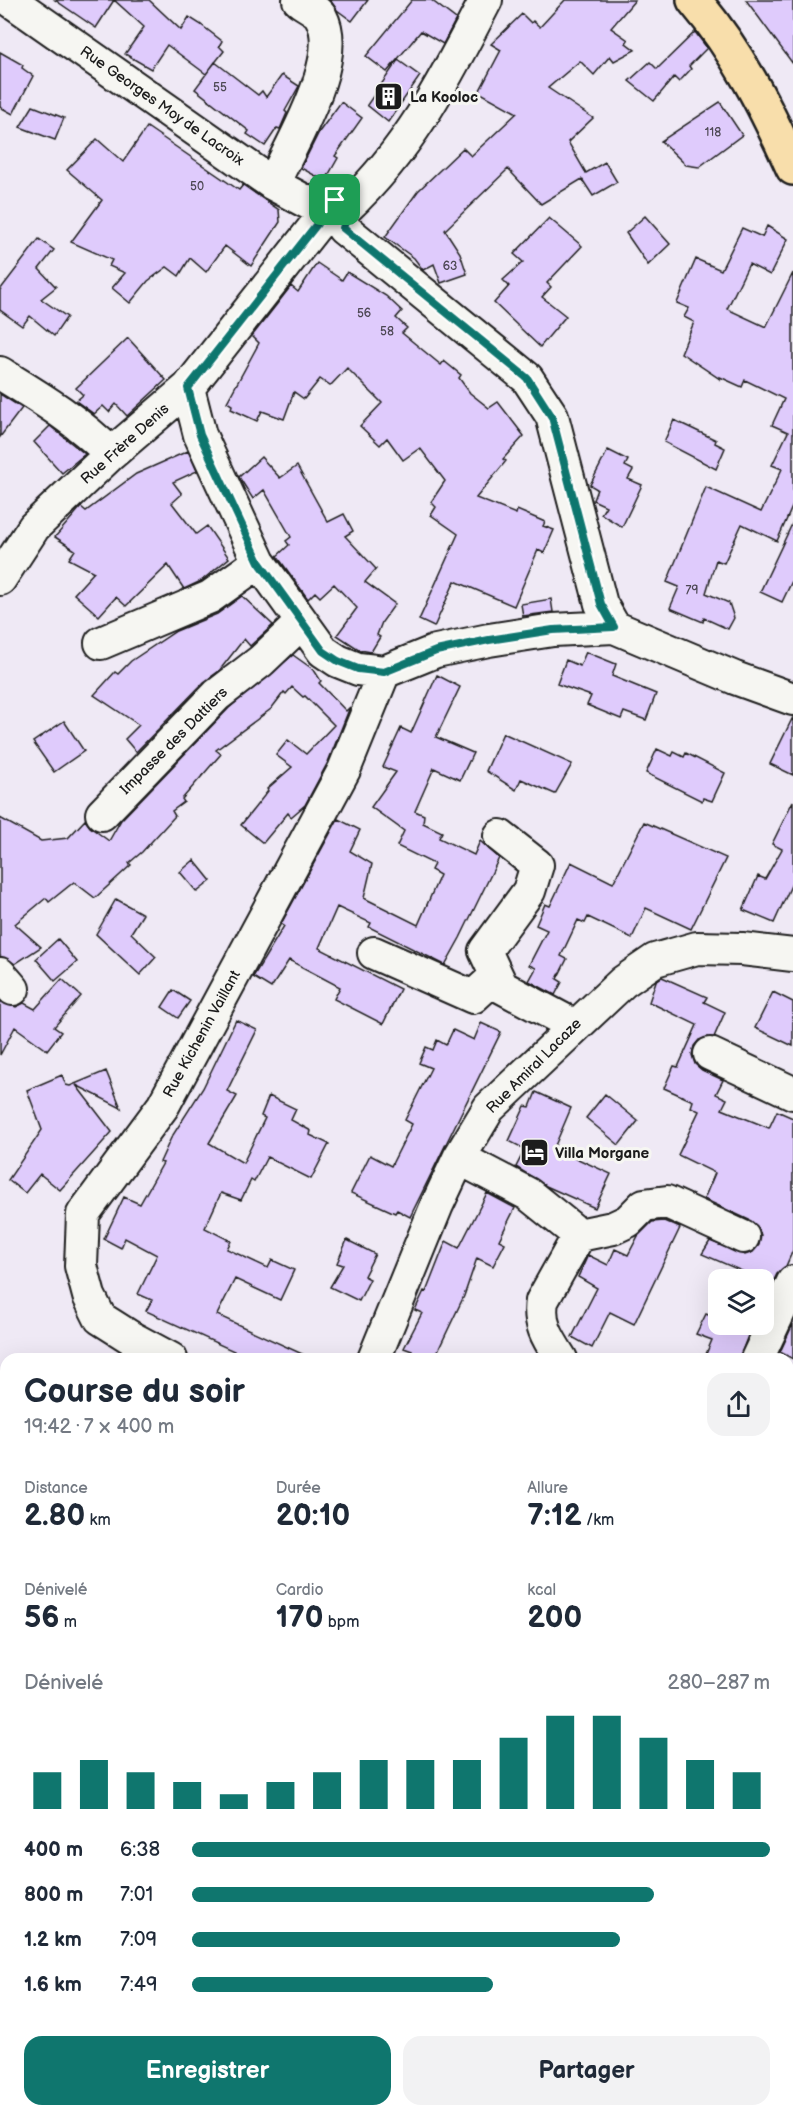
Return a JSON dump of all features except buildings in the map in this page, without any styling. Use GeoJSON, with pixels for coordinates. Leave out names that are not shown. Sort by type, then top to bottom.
{"type":"FeatureCollection","features":[{"type":"Feature","properties":{"kind":"main road"},"geometry":{"type":"LineString","coordinates":[[694,0],[733,48],[752,80],[793,168]]}},
{"type":"Feature","properties":{"kind":"street","name":"Rue Georges Moy de Lacroix"},"geometry":{"type":"LineString","coordinates":[[10,0],[273,183],[331,217],[527,378],[552,417],[601,604],[614,627]]}},
{"type":"Feature","properties":{"kind":"street"},"geometry":{"type":"LineString","coordinates":[[273,183],[316,89],[326,55],[325,29],[320,15],[299,0]]}},
{"type":"Feature","properties":{"kind":"street","name":"Rue Frère Denis"},"geometry":{"type":"LineString","coordinates":[[0,579],[34,526],[111,454],[188,388],[331,217],[378,179],[410,137],[442,84],[486,0]]}},
{"type":"Feature","properties":{"kind":"street"},"geometry":{"type":"LineString","coordinates":[[0,373],[55,407],[111,454]]}},
{"type":"Feature","properties":{"kind":"street"},"geometry":{"type":"LineString","coordinates":[[188,388],[200,435],[259,562],[323,651],[338,661],[358,669],[384,672],[436,651],[489,640],[553,630],[614,627],[735,678],[793,699]]}},
{"type":"Feature","properties":{"kind":"street"},"geometry":{"type":"LineString","coordinates":[[101,643],[210,597],[259,562]]}},
{"type":"Feature","properties":{"kind":"street","name":"Impasse des Dattiers"},"geometry":{"type":"LineString","coordinates":[[102,814],[217,695],[261,661],[302,622]]}},
{"type":"Feature","properties":{"kind":"street","name":"Rue Kichenin Vaillant"},"geometry":{"type":"LineString","coordinates":[[159,1353],[129,1338],[100,1318],[89,1296],[81,1266],[83,1214],[131,1152],[168,1096],[344,770],[384,672]]}},
{"type":"Feature","properties":{"kind":"street"},"geometry":{"type":"LineString","coordinates":[[500,836],[537,865],[529,891],[485,951],[502,987],[575,1026]]}},
{"type":"Feature","properties":{"kind":"street","name":"Rue Amiral Lacaze"},"geometry":{"type":"LineString","coordinates":[[377,1353],[459,1158],[489,1108],[623,982],[655,960],[697,948],[742,949],[793,955]]}},
{"type":"Feature","properties":{"kind":"street"},"geometry":{"type":"LineString","coordinates":[[374,953],[473,997],[496,976]]}},
{"type":"Feature","properties":{"kind":"street"},"geometry":{"type":"LineString","coordinates":[[710,1054],[793,1093]]}},
{"type":"Feature","properties":{"kind":"street"},"geometry":{"type":"LineString","coordinates":[[459,1158],[528,1194],[579,1235]]}},
{"type":"Feature","properties":{"kind":"street"},"geometry":{"type":"LineString","coordinates":[[557,1353],[545,1335],[542,1301],[579,1235],[613,1228],[628,1221],[644,1205],[667,1202],[742,1238]]}},
{"type":"Feature","properties":{"kind":"street"},"geometry":{"type":"LineString","coordinates":[[761,1353],[793,1282]]}},
{"type":"Feature","properties":{"kind":"place","name":"La Kooloc"},"geometry":{"type":"Point","coordinates":[389,97]}},
{"type":"Feature","properties":{"kind":"place","name":"Villa Morgane"},"geometry":{"type":"Point","coordinates":[534,1153]}},
{"type":"Feature","properties":{"kind":"route"},"geometry":{"type":"LineString","coordinates":[[335,200],[343,203],[348,213],[347,224],[343,228],[527,378],[552,417],[601,604],[614,627],[553,630],[489,640],[436,651],[384,672],[358,669],[338,661],[323,651],[259,562],[200,435],[188,388],[317,224],[315,213],[321,203],[335,200]]}}]}
